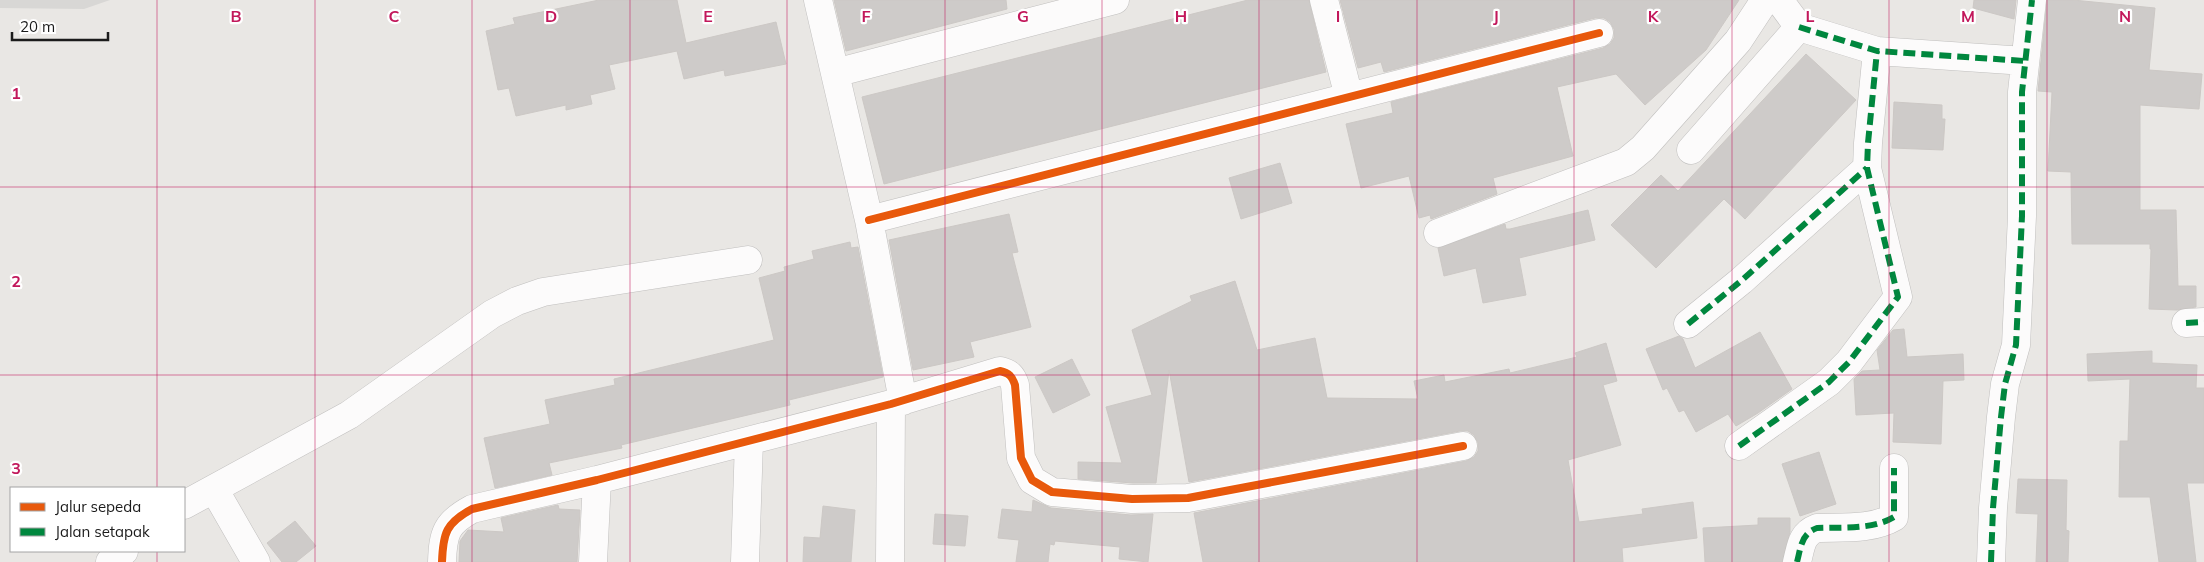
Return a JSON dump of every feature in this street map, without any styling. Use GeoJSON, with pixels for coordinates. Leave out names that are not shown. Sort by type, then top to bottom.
{"type":"FeatureCollection","features":[{"type":"Feature","properties":{"kind":"street"},"geometry":{"type":"LineString","coordinates":[[818,0],[869,220],[897,403],[890,562]]}},
{"type":"Feature","properties":{"kind":"street"},"geometry":{"type":"LineString","coordinates":[[835,73],[1115,0]]}},
{"type":"Feature","properties":{"kind":"street"},"geometry":{"type":"LineString","coordinates":[[1324,0],[1349,97]]}},
{"type":"Feature","properties":{"kind":"street"},"geometry":{"type":"LineString","coordinates":[[1438,234],[1626,162],[1643,148],[1738,42],[1764,0]]}},
{"type":"Feature","properties":{"kind":"street"},"geometry":{"type":"LineString","coordinates":[[1778,0],[1799,27],[1877,51],[2025,61]]}},
{"type":"Feature","properties":{"kind":"street"},"geometry":{"type":"LineString","coordinates":[[1991,562],[1993,508],[2001,417],[2005,384],[2016,345],[2022,216],[2022,92],[2032,0]]}},
{"type":"Feature","properties":{"kind":"street"},"geometry":{"type":"LineString","coordinates":[[1691,150],[1799,27]]}},
{"type":"Feature","properties":{"kind":"street"},"geometry":{"type":"LineString","coordinates":[[869,220],[1599,33]]}},
{"type":"Feature","properties":{"kind":"street"},"geometry":{"type":"LineString","coordinates":[[1739,446],[1828,382],[1849,362],[1898,297],[1868,168],[1868,143],[1877,51]]}},
{"type":"Feature","properties":{"kind":"street"},"geometry":{"type":"LineString","coordinates":[[1688,324],[1868,168]]}},
{"type":"Feature","properties":{"kind":"street"},"geometry":{"type":"LineString","coordinates":[[185,504],[349,415],[492,314],[517,301],[543,292],[748,260]]}},
{"type":"Feature","properties":{"kind":"street"},"geometry":{"type":"LineString","coordinates":[[442,562],[446,532],[455,519],[472,509],[749,442],[897,403],[994,372],[1007,372],[1012,378],[1015,385],[1021,458],[1032,480],[1052,492],[1132,499],[1188,498],[1463,446]]}},
{"type":"Feature","properties":{"kind":"street"},"geometry":{"type":"LineString","coordinates":[[745,562],[749,442]]}},
{"type":"Feature","properties":{"kind":"street"},"geometry":{"type":"LineString","coordinates":[[1797,562],[1804,536],[1810,530],[1874,525],[1884,523],[1894,517],[1894,468]]}},
{"type":"Feature","properties":{"kind":"street"},"geometry":{"type":"LineString","coordinates":[[593,562],[597,480]]}},
{"type":"Feature","properties":{"kind":"street"},"geometry":{"type":"LineString","coordinates":[[214,489],[256,562]]}},
{"type":"Feature","properties":{"kind":"street"},"geometry":{"type":"LineString","coordinates":[[110,562],[123,552]]}},
{"type":"Feature","properties":{"kind":"shaded area"},"geometry":{"type":"Polygon","coordinates":[[[0,0],[110,0],[84,9],[0,8],[0,0]]]}},
{"type":"Feature","properties":{"kind":"building"},"geometry":{"type":"Polygon","coordinates":[[[599,0],[677,0],[686,43],[776,22],[786,64],[725,76],[724,70],[684,79],[677,51],[609,65],[615,89],[590,95],[592,104],[566,110],[566,105],[516,116],[509,88],[498,90],[486,31],[515,24],[513,18],[599,0]]]}},
{"type":"Feature","properties":{"kind":"building"},"geometry":{"type":"Polygon","coordinates":[[[834,0],[1006,0],[1007,9],[846,51],[834,0]]]}},
{"type":"Feature","properties":{"kind":"building"},"geometry":{"type":"Polygon","coordinates":[[[1248,0],[1309,0],[1326,72],[884,184],[862,97],[1248,0]]]}},
{"type":"Feature","properties":{"kind":"building"},"geometry":{"type":"Polygon","coordinates":[[[1340,0],[1739,0],[1706,50],[1645,105],[1616,74],[1557,87],[1573,156],[1493,178],[1497,194],[1431,219],[1430,215],[1419,218],[1409,176],[1361,188],[1346,124],[1393,113],[1391,102],[1603,48],[1610,44],[1614,38],[1614,29],[1610,22],[1604,18],[1595,18],[1384,72],[1381,62],[1358,68],[1340,0]]]}},
{"type":"Feature","properties":{"kind":"building"},"geometry":{"type":"Polygon","coordinates":[[[1974,0],[2016,0],[2014,19],[1973,8],[1974,0]]]}},
{"type":"Feature","properties":{"kind":"building"},"geometry":{"type":"Polygon","coordinates":[[[2047,0],[2073,0],[2155,8],[2149,70],[2202,74],[2199,109],[2140,105],[2140,210],[2176,210],[2178,286],[2196,286],[2196,307],[2177,310],[2149,309],[2150,244],[2072,244],[2071,172],[2048,171],[2052,92],[2038,91],[2047,0]]]}},
{"type":"Feature","properties":{"kind":"building"},"geometry":{"type":"Polygon","coordinates":[[[1806,54],[1856,100],[1745,219],[1724,199],[1656,268],[1611,225],[1661,175],[1678,191],[1806,54]]]}},
{"type":"Feature","properties":{"kind":"building"},"geometry":{"type":"Polygon","coordinates":[[[1894,102],[1942,105],[1942,119],[1945,119],[1943,150],[1892,148],[1894,102]]]}},
{"type":"Feature","properties":{"kind":"building"},"geometry":{"type":"Polygon","coordinates":[[[1280,163],[1292,203],[1241,219],[1229,178],[1280,163]]]}},
{"type":"Feature","properties":{"kind":"building"},"geometry":{"type":"Polygon","coordinates":[[[1588,210],[1595,240],[1519,258],[1526,295],[1483,303],[1476,268],[1444,276],[1438,248],[1505,224],[1506,229],[1510,229],[1588,210]]]}},
{"type":"Feature","properties":{"kind":"building"},"geometry":{"type":"Polygon","coordinates":[[[1009,214],[1018,252],[1012,253],[1031,327],[970,342],[974,357],[913,370],[889,240],[1009,214]]]}},
{"type":"Feature","properties":{"kind":"building"},"geometry":{"type":"Polygon","coordinates":[[[850,242],[851,248],[858,247],[883,377],[789,400],[790,405],[621,445],[622,448],[549,463],[552,475],[495,488],[484,438],[550,424],[545,400],[615,385],[614,379],[774,340],[759,278],[785,271],[784,267],[814,259],[812,251],[850,242]]]}},
{"type":"Feature","properties":{"kind":"building"},"geometry":{"type":"Polygon","coordinates":[[[1235,281],[1257,350],[1315,338],[1327,398],[1418,399],[1414,381],[1444,375],[1445,382],[1509,369],[1510,373],[1577,357],[1575,353],[1606,343],[1617,381],[1603,385],[1621,445],[1568,460],[1579,522],[1643,514],[1642,509],[1693,502],[1697,538],[1622,548],[1623,562],[1203,562],[1194,513],[1466,461],[1474,457],[1478,451],[1478,443],[1474,435],[1468,431],[1460,431],[1189,482],[1169,370],[1156,483],[1078,479],[1078,462],[1122,463],[1106,407],[1152,395],[1132,330],[1192,301],[1190,296],[1235,281]]]}},
{"type":"Feature","properties":{"kind":"building"},"geometry":{"type":"Polygon","coordinates":[[[1904,329],[1907,357],[1963,354],[1964,380],[1943,381],[1941,444],[1893,442],[1894,413],[1856,415],[1854,379],[1862,371],[1880,370],[1877,350],[1893,330],[1904,329]]]}},
{"type":"Feature","properties":{"kind":"building"},"geometry":{"type":"Polygon","coordinates":[[[1760,332],[1792,389],[1736,426],[1728,414],[1696,432],[1684,410],[1679,412],[1667,388],[1663,390],[1646,349],[1679,336],[1683,339],[1695,368],[1760,332]]]}},
{"type":"Feature","properties":{"kind":"building"},"geometry":{"type":"Polygon","coordinates":[[[2152,351],[2152,363],[2197,365],[2196,388],[2204,388],[2204,483],[2187,483],[2196,562],[2159,562],[2150,497],[2119,497],[2120,441],[2128,441],[2130,379],[2088,381],[2087,354],[2152,351]]]}},
{"type":"Feature","properties":{"kind":"building"},"geometry":{"type":"Polygon","coordinates":[[[1072,359],[1090,395],[1053,413],[1035,377],[1072,359]]]}},
{"type":"Feature","properties":{"kind":"building"},"geometry":{"type":"Polygon","coordinates":[[[1819,452],[1836,504],[1800,516],[1782,464],[1819,452]]]}},
{"type":"Feature","properties":{"kind":"building"},"geometry":{"type":"Polygon","coordinates":[[[2018,479],[2067,480],[2066,530],[2069,531],[2068,562],[2036,562],[2038,514],[2016,513],[2018,479]]]}},
{"type":"Feature","properties":{"kind":"building"},"geometry":{"type":"Polygon","coordinates":[[[1033,500],[1051,508],[1131,515],[1153,514],[1148,562],[1119,559],[1120,547],[1055,541],[1054,545],[1050,544],[1048,562],[1016,562],[1019,540],[998,538],[1002,509],[1032,512],[1033,500]]]}},
{"type":"Feature","properties":{"kind":"building"},"geometry":{"type":"Polygon","coordinates":[[[558,505],[559,509],[580,510],[577,562],[459,562],[460,541],[468,530],[504,532],[501,518],[558,505]]]}},
{"type":"Feature","properties":{"kind":"building"},"geometry":{"type":"Polygon","coordinates":[[[823,506],[855,510],[851,562],[803,562],[804,537],[820,538],[823,506]]]}},
{"type":"Feature","properties":{"kind":"building"},"geometry":{"type":"Polygon","coordinates":[[[935,514],[968,516],[965,546],[933,544],[935,514]]]}},
{"type":"Feature","properties":{"kind":"building"},"geometry":{"type":"Polygon","coordinates":[[[1758,518],[1790,518],[1790,532],[1782,562],[1705,562],[1703,528],[1758,525],[1758,518]]]}},
{"type":"Feature","properties":{"kind":"building"},"geometry":{"type":"Polygon","coordinates":[[[295,521],[316,546],[296,562],[282,562],[267,543],[295,521]]]}},
{"type":"Feature","properties":{"kind":"marked path"},"geometry":{"type":"LineString","coordinates":[[1991,562],[1993,508],[2001,417],[2005,384],[2016,345],[2022,216],[2022,92],[2032,0]]}},
{"type":"Feature","properties":{"kind":"marked path"},"geometry":{"type":"LineString","coordinates":[[1799,27],[1877,51],[2025,61]]}},
{"type":"Feature","properties":{"kind":"marked path"},"geometry":{"type":"LineString","coordinates":[[1739,446],[1829,382],[1849,362],[1898,297],[1867,168],[1877,51]]}},
{"type":"Feature","properties":{"kind":"marked path"},"geometry":{"type":"LineString","coordinates":[[1688,324],[1741,281],[1867,168]]}},
{"type":"Feature","properties":{"kind":"marked path"},"geometry":{"type":"LineString","coordinates":[[2186,323],[2204,322]]}},
{"type":"Feature","properties":{"kind":"marked path"},"geometry":{"type":"LineString","coordinates":[[1797,562],[1805,537],[1817,528],[1867,526],[1894,517],[1894,468]]}},
{"type":"Feature","properties":{"kind":"cycle path"},"geometry":{"type":"LineString","coordinates":[[869,220],[1599,33]]}},
{"type":"Feature","properties":{"kind":"cycle path"},"geometry":{"type":"LineString","coordinates":[[442,562],[443,543],[451,524],[472,509],[597,480],[891,404],[1000,371],[1010,375],[1015,385],[1021,458],[1032,480],[1052,492],[1132,499],[1188,498],[1463,446]]}}]}
